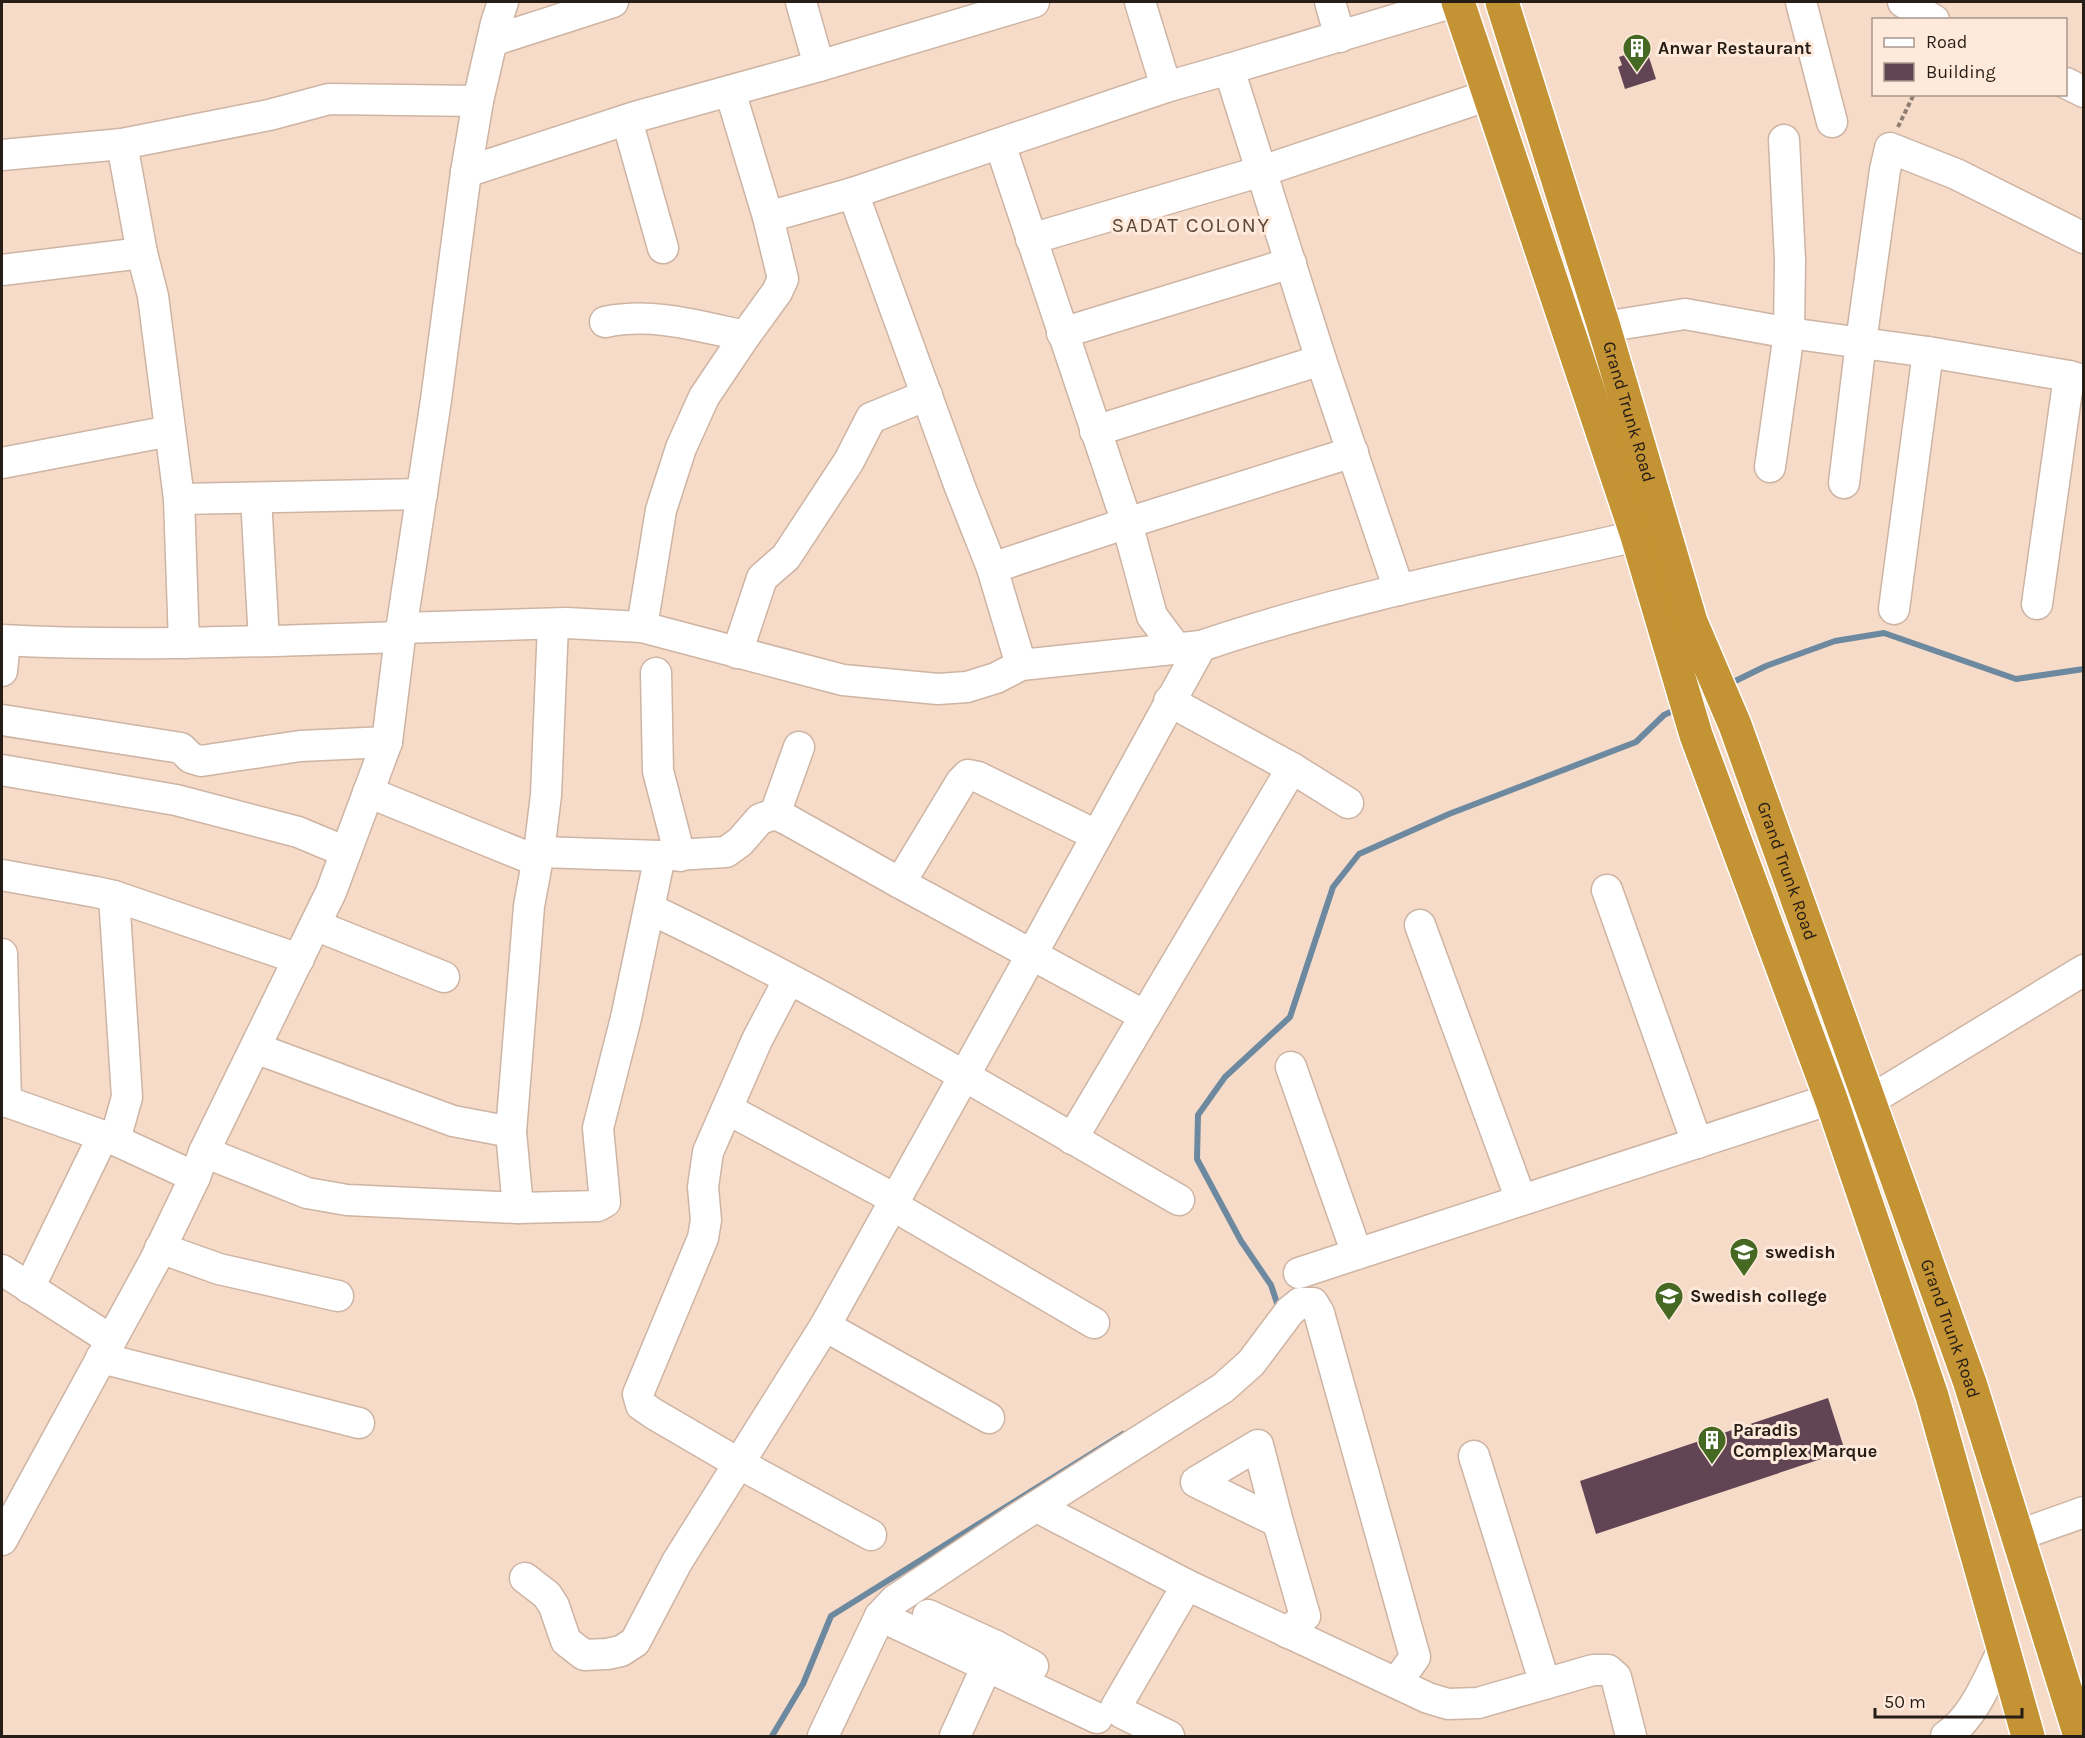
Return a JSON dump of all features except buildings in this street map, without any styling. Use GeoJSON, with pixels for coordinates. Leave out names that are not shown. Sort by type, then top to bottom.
{"type":"FeatureCollection","features":[{"type":"Feature","properties":{"kind":"highway","name":"Grand Trunk Road"},"geometry":{"type":"LineString","coordinates":[[1456,2],[1637,536],[1678,628],[1735,725],[1970,1383],[2080,1737]]}},
{"type":"Feature","properties":{"kind":"highway","name":"Grand Trunk Road"},"geometry":{"type":"LineString","coordinates":[[1502,2],[1604,327],[1678,628],[1696,735],[1831,1099],[1932,1396],[2028,1737]]}},
{"type":"Feature","properties":{"kind":"highway"},"geometry":{"type":"LineString","coordinates":[[1932,1396],[1970,1383]]}},
{"type":"Feature","properties":{"kind":"street"},"geometry":{"type":"LineString","coordinates":[[2,1540],[160,1248],[331,892],[387,742],[466,172],[495,17],[613,2]]}},
{"type":"Feature","properties":{"kind":"street"},"geometry":{"type":"LineString","coordinates":[[801,2],[819,66]]}},
{"type":"Feature","properties":{"kind":"street"},"geometry":{"type":"LineString","coordinates":[[466,172],[627,120],[1034,2]]}},
{"type":"Feature","properties":{"kind":"street"},"geometry":{"type":"LineString","coordinates":[[1140,2],[1166,87]]}},
{"type":"Feature","properties":{"kind":"street"},"geometry":{"type":"LineString","coordinates":[[1330,2],[1340,37]]}},
{"type":"Feature","properties":{"kind":"street"},"geometry":{"type":"LineString","coordinates":[[768,217],[853,193],[1166,87],[1456,2]]}},
{"type":"Feature","properties":{"kind":"street"},"geometry":{"type":"LineString","coordinates":[[1802,2],[1832,122]]}},
{"type":"Feature","properties":{"kind":"street"},"geometry":{"type":"LineString","coordinates":[[1903,2],[1931,18]]}},
{"type":"Feature","properties":{"kind":"street"},"geometry":{"type":"LineString","coordinates":[[1229,69],[1321,360],[1400,590]]}},
{"type":"Feature","properties":{"kind":"street"},"geometry":{"type":"LineString","coordinates":[[2067,84],[2084,92]]}},
{"type":"Feature","properties":{"kind":"street"},"geometry":{"type":"LineString","coordinates":[[642,627],[661,510],[681,448],[704,397],[777,292],[783,279],[768,217],[730,91]]}},
{"type":"Feature","properties":{"kind":"street"},"geometry":{"type":"LineString","coordinates":[[1031,239],[1262,171],[1489,95]]}},
{"type":"Feature","properties":{"kind":"street"},"geometry":{"type":"LineString","coordinates":[[2,155],[122,144],[269,115],[329,99],[478,101]]}},
{"type":"Feature","properties":{"kind":"street"},"geometry":{"type":"LineString","coordinates":[[627,120],[663,248]]}},
{"type":"Feature","properties":{"kind":"street"},"geometry":{"type":"LineString","coordinates":[[1770,467],[1789,333],[1790,260],[1784,140]]}},
{"type":"Feature","properties":{"kind":"street"},"geometry":{"type":"LineString","coordinates":[[122,144],[142,253],[153,296],[179,500],[184,644]]}},
{"type":"Feature","properties":{"kind":"street"},"geometry":{"type":"LineString","coordinates":[[1000,144],[1127,523],[1152,616],[1189,647]]}},
{"type":"Feature","properties":{"kind":"street"},"geometry":{"type":"LineString","coordinates":[[1844,483],[1861,342],[1890,148],[1956,174],[2084,237]]}},
{"type":"Feature","properties":{"kind":"street"},"geometry":{"type":"LineString","coordinates":[[853,193],[992,568],[1022,665]]}},
{"type":"Feature","properties":{"kind":"street"},"geometry":{"type":"LineString","coordinates":[[2,270],[142,253]]}},
{"type":"Feature","properties":{"kind":"street"},"geometry":{"type":"LineString","coordinates":[[1062,333],[1291,263]]}},
{"type":"Feature","properties":{"kind":"street"},"geometry":{"type":"LineString","coordinates":[[1604,327],[1685,314],[1789,333],[1928,352],[2076,378],[2037,603]]}},
{"type":"Feature","properties":{"kind":"street"},"geometry":{"type":"LineString","coordinates":[[605,322],[622,318],[650,318],[677,321],[745,336]]}},
{"type":"Feature","properties":{"kind":"street"},"geometry":{"type":"LineString","coordinates":[[1894,609],[1928,352]]}},
{"type":"Feature","properties":{"kind":"street"},"geometry":{"type":"LineString","coordinates":[[1095,431],[1321,360]]}},
{"type":"Feature","properties":{"kind":"street"},"geometry":{"type":"LineString","coordinates":[[738,653],[762,578],[786,557],[849,461],[871,418],[927,395]]}},
{"type":"Feature","properties":{"kind":"street"},"geometry":{"type":"LineString","coordinates":[[2,463],[170,431]]}},
{"type":"Feature","properties":{"kind":"street"},"geometry":{"type":"LineString","coordinates":[[992,568],[1353,452]]}},
{"type":"Feature","properties":{"kind":"street"},"geometry":{"type":"LineString","coordinates":[[179,500],[422,494]]}},
{"type":"Feature","properties":{"kind":"street"},"geometry":{"type":"LineString","coordinates":[[256,498],[264,641]]}},
{"type":"Feature","properties":{"kind":"street"},"geometry":{"type":"LineString","coordinates":[[2,671],[3,640],[67,644],[184,644],[553,624],[642,627],[843,680],[938,689],[967,687],[996,678],[1022,665],[1189,647],[1400,590],[1637,536]]}},
{"type":"Feature","properties":{"kind":"street"},"geometry":{"type":"LineString","coordinates":[[518,1208],[512,1132],[529,906],[546,795],[553,624]]}},
{"type":"Feature","properties":{"kind":"street"},"geometry":{"type":"LineString","coordinates":[[525,1578],[547,1595],[554,1606],[566,1641],[584,1655],[607,1654],[621,1650],[635,1642],[677,1562],[825,1326],[1032,954],[1169,701],[1189,647]]}},
{"type":"Feature","properties":{"kind":"street"},"geometry":{"type":"LineString","coordinates":[[2,954],[4,1101],[109,1138],[199,1165],[307,1193],[347,1200],[518,1208],[598,1206],[605,1202],[598,1128],[626,1018],[650,909],[670,856],[658,771],[656,673]]}},
{"type":"Feature","properties":{"kind":"street"},"geometry":{"type":"LineString","coordinates":[[1169,701],[1292,768],[1348,802]]}},
{"type":"Feature","properties":{"kind":"street"},"geometry":{"type":"LineString","coordinates":[[2,720],[181,748],[190,758],[201,761],[300,746],[387,742]]}},
{"type":"Feature","properties":{"kind":"street"},"geometry":{"type":"LineString","coordinates":[[775,814],[799,747]]}},
{"type":"Feature","properties":{"kind":"street"},"geometry":{"type":"LineString","coordinates":[[1072,1139],[1292,768]]}},
{"type":"Feature","properties":{"kind":"street"},"geometry":{"type":"LineString","coordinates":[[2,770],[176,800],[298,832],[346,852]]}},
{"type":"Feature","properties":{"kind":"street"},"geometry":{"type":"LineString","coordinates":[[900,883],[961,782],[968,775],[978,777],[1096,835]]}},
{"type":"Feature","properties":{"kind":"street"},"geometry":{"type":"LineString","coordinates":[[368,792],[538,856],[670,856],[726,852],[740,842],[760,819],[775,814],[1145,1016]]}},
{"type":"Feature","properties":{"kind":"street"},"geometry":{"type":"LineString","coordinates":[[2,875],[114,896],[299,959]]}},
{"type":"Feature","properties":{"kind":"street"},"geometry":{"type":"LineString","coordinates":[[1608,890],[1697,1143]]}},
{"type":"Feature","properties":{"kind":"street"},"geometry":{"type":"LineString","coordinates":[[29,1288],[109,1138],[127,1097],[114,896]]}},
{"type":"Feature","properties":{"kind":"street"},"geometry":{"type":"LineString","coordinates":[[650,909],[732,948],[789,979],[964,1076],[1179,1200]]}},
{"type":"Feature","properties":{"kind":"street"},"geometry":{"type":"LineString","coordinates":[[315,925],[444,977]]}},
{"type":"Feature","properties":{"kind":"street"},"geometry":{"type":"LineString","coordinates":[[1420,925],[1521,1200]]}},
{"type":"Feature","properties":{"kind":"street"},"geometry":{"type":"LineString","coordinates":[[1869,1101],[2084,970]]}},
{"type":"Feature","properties":{"kind":"street"},"geometry":{"type":"LineString","coordinates":[[789,979],[757,1040],[708,1152],[703,1187],[706,1220],[703,1238],[638,1394],[641,1405],[648,1410],[738,1463],[871,1535]]}},
{"type":"Feature","properties":{"kind":"street"},"geometry":{"type":"LineString","coordinates":[[255,1048],[453,1121],[512,1132]]}},
{"type":"Feature","properties":{"kind":"street"},"geometry":{"type":"LineString","coordinates":[[1291,1067],[1357,1254]]}},
{"type":"Feature","properties":{"kind":"street"},"geometry":{"type":"LineString","coordinates":[[1299,1273],[1831,1099]]}},
{"type":"Feature","properties":{"kind":"street"},"geometry":{"type":"LineString","coordinates":[[727,1109],[894,1202],[1094,1323]]}},
{"type":"Feature","properties":{"kind":"street"},"geometry":{"type":"LineString","coordinates":[[160,1248],[219,1269],[338,1296]]}},
{"type":"Feature","properties":{"kind":"street"},"geometry":{"type":"LineString","coordinates":[[2,1270],[29,1288],[106,1349],[359,1423]]}},
{"type":"Feature","properties":{"kind":"street"},"geometry":{"type":"LineString","coordinates":[[823,1737],[887,1608],[1037,1507],[1223,1388],[1251,1363],[1290,1311],[1300,1303],[1313,1303],[1319,1313],[1415,1657],[1397,1682]]}},
{"type":"Feature","properties":{"kind":"street"},"geometry":{"type":"LineString","coordinates":[[825,1326],[989,1418]]}},
{"type":"Feature","properties":{"kind":"street"},"geometry":{"type":"LineString","coordinates":[[1474,1456],[1545,1684]]}},
{"type":"Feature","properties":{"kind":"street"},"geometry":{"type":"LineString","coordinates":[[1037,1507],[1187,1585],[1428,1698],[1448,1704],[1478,1703],[1593,1671],[1608,1670],[1616,1677],[1631,1737]]}},
{"type":"Feature","properties":{"kind":"street"},"geometry":{"type":"LineString","coordinates":[[2019,1535],[2084,1512]]}},
{"type":"Feature","properties":{"kind":"street"},"geometry":{"type":"LineString","coordinates":[[1278,1522],[1305,1616],[1288,1633]]}},
{"type":"Feature","properties":{"kind":"street"},"geometry":{"type":"LineString","coordinates":[[1109,1723],[1187,1585]]}},
{"type":"Feature","properties":{"kind":"street"},"geometry":{"type":"LineString","coordinates":[[887,1608],[993,1656],[1109,1723],[1169,1737]]}},
{"type":"Feature","properties":{"kind":"street"},"geometry":{"type":"LineString","coordinates":[[1946,1737],[1957,1729],[1974,1707],[2004,1648]]}},
{"type":"Feature","properties":{"kind":"street"},"geometry":{"type":"LineString","coordinates":[[955,1737],[993,1656]]}},
{"type":"Feature","properties":{"kind":"path"},"geometry":{"type":"LineString","coordinates":[[1890,148],[1913,96]]}},
{"type":"Feature","properties":{"kind":"waterway"},"geometry":{"type":"LineString","coordinates":[[1727,685],[1766,666],[1835,641],[1884,633],[2016,679],[2084,669]]}},
{"type":"Feature","properties":{"kind":"waterway"},"geometry":{"type":"LineString","coordinates":[[1275,1310],[1278,1306],[1271,1285],[1241,1241],[1197,1159],[1198,1115],[1225,1077],[1290,1017],[1333,887],[1359,854],[1449,814],[1636,742],[1664,715],[1677,709]]}},
{"type":"Feature","properties":{"kind":"waterway"},"geometry":{"type":"LineString","coordinates":[[772,1736],[803,1684],[831,1616],[1123,1434]]}},
{"type":"Feature","properties":{"kind":"place","name":"Anwar Restaurant"},"geometry":{"type":"Point","coordinates":[1637,74]}},
{"type":"Feature","properties":{"kind":"place","name":"swedish"},"geometry":{"type":"Point","coordinates":[1744,1278]}},
{"type":"Feature","properties":{"kind":"place","name":"Swedish college"},"geometry":{"type":"Point","coordinates":[1669,1322]}},
{"type":"Feature","properties":{"kind":"place","name":"Paradis Complex Marque"},"geometry":{"type":"Point","coordinates":[1712,1466]}},
{"type":"Feature","properties":{"kind":"district","name":"SADAT COLONY"},"geometry":{"type":"Point","coordinates":[1191,225]}}]}
